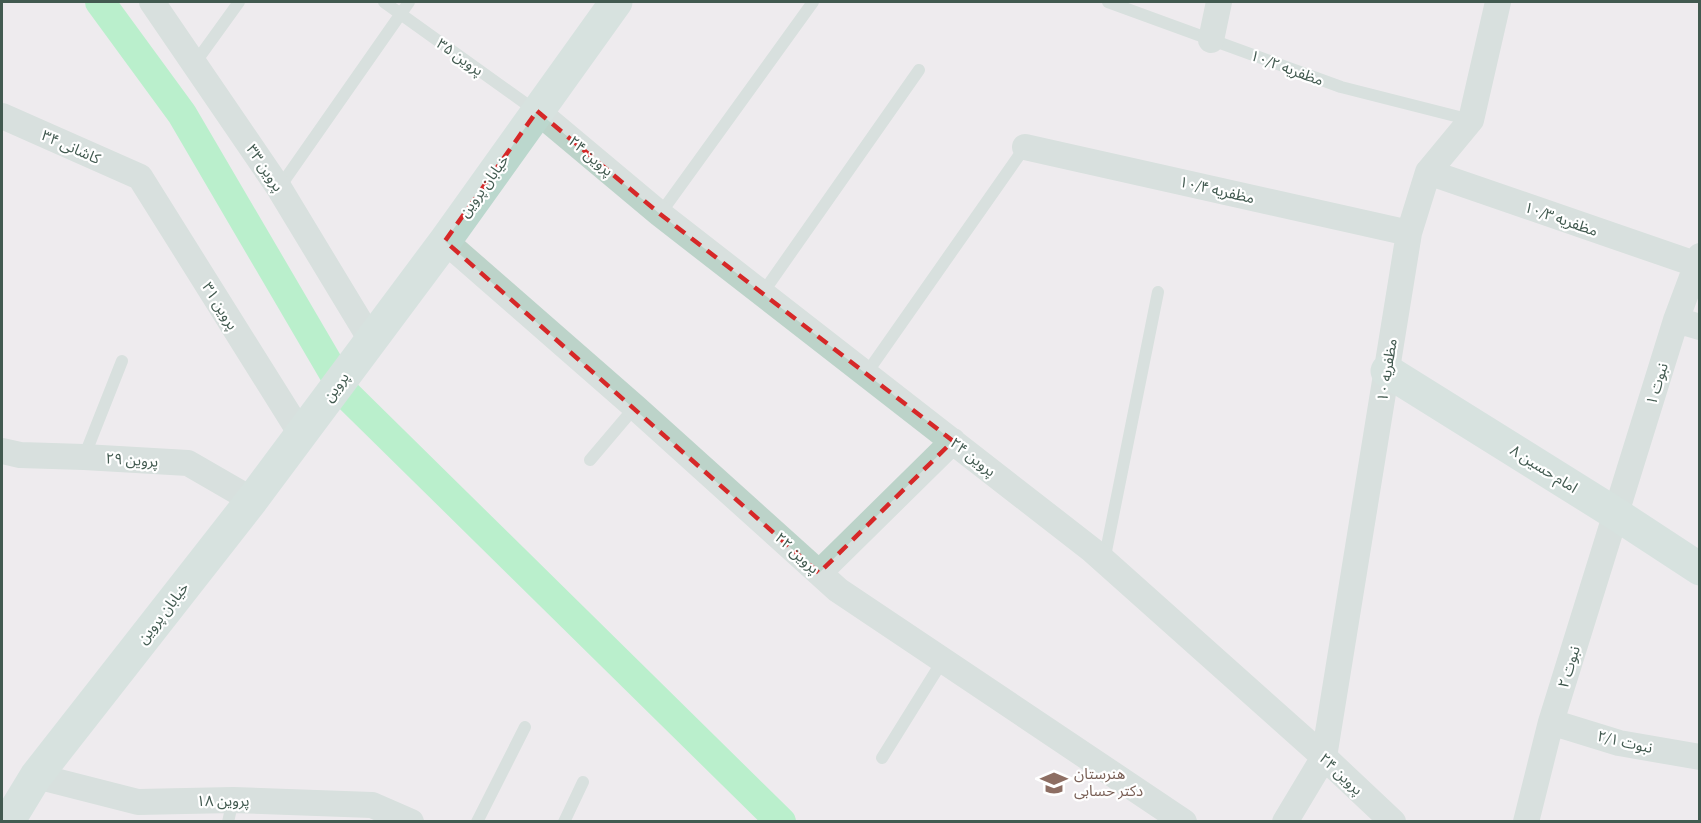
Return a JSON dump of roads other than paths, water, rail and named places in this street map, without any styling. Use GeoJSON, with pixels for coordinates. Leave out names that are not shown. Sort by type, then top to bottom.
{"type":"FeatureCollection","features":[{"type":"Feature","properties":{"kind":"street","name":"پروین ۳۳"},"geometry":{"type":"LineString","coordinates":[[152,2],[279,188],[371,340]]}},
{"type":"Feature","properties":{"kind":"street","name":"خیابان پروین"},"geometry":{"type":"LineString","coordinates":[[350,368],[445,241],[616,2]]}},
{"type":"Feature","properties":{"kind":"street"},"geometry":{"type":"LineString","coordinates":[[1211,40],[1219,2]]}},
{"type":"Feature","properties":{"kind":"street","name":"مظفریه ۱۰"},"geometry":{"type":"LineString","coordinates":[[1324,757],[1409,233],[1428,172],[1471,120],[1498,2]]}},
{"type":"Feature","properties":{"kind":"street","name":"پروین ۲۴"},"geometry":{"type":"LineString","coordinates":[[537,111],[660,214],[1104,561],[1324,757],[1393,822]]}},
{"type":"Feature","properties":{"kind":"street","name":"کاشانی ۳۴"},"geometry":{"type":"LineString","coordinates":[[2,116],[140,177]]}},
{"type":"Feature","properties":{"kind":"street","name":"مظفریه ۱۰/۴"},"geometry":{"type":"LineString","coordinates":[[1024,147],[1409,233]]}},
{"type":"Feature","properties":{"kind":"street","name":"مظفریه ۱۰/۳"},"geometry":{"type":"LineString","coordinates":[[1428,172],[1697,260]]}},
{"type":"Feature","properties":{"kind":"street","name":"پروین ۳۱"},"geometry":{"type":"LineString","coordinates":[[140,177],[301,434]]}},
{"type":"Feature","properties":{"kind":"street","name":"پروین ۲۲"},"geometry":{"type":"LineString","coordinates":[[445,241],[636,407],[838,590],[1184,822]]}},
{"type":"Feature","properties":{"kind":"street","name":"نبوت ۱"},"geometry":{"type":"LineString","coordinates":[[1616,514],[1688,323],[1697,260]]}},
{"type":"Feature","properties":{"kind":"street","name":"پروین"},"geometry":{"type":"LineString","coordinates":[[322,406],[350,368]]}},
{"type":"Feature","properties":{"kind":"street","name":"امام حسین ۸"},"geometry":{"type":"LineString","coordinates":[[1387,371],[1700,569]]}},
{"type":"Feature","properties":{"kind":"street","name":"خیابان پروین"},"geometry":{"type":"LineString","coordinates":[[8,822],[36,776],[252,500],[322,406]]}},
{"type":"Feature","properties":{"kind":"street"},"geometry":{"type":"LineString","coordinates":[[819,573],[953,441]]}},
{"type":"Feature","properties":{"kind":"street","name":"پروین ۲۹"},"geometry":{"type":"LineString","coordinates":[[2,451],[20,455],[188,463],[252,500]]}},
{"type":"Feature","properties":{"kind":"street","name":"نبوت ۲"},"geometry":{"type":"LineString","coordinates":[[1526,822],[1551,722],[1616,514]]}},
{"type":"Feature","properties":{"kind":"street","name":"نبوت ۲/۱"},"geometry":{"type":"LineString","coordinates":[[1551,722],[1618,743],[1700,757]]}},
{"type":"Feature","properties":{"kind":"street"},"geometry":{"type":"LineString","coordinates":[[1285,822],[1324,757]]}},
{"type":"Feature","properties":{"kind":"street","name":"پروین ۱۸"},"geometry":{"type":"LineString","coordinates":[[36,776],[138,802],[231,811],[372,805],[411,822]]}},
{"type":"Feature","properties":{"kind":"lane"},"geometry":{"type":"LineString","coordinates":[[195,63],[239,2]]}},
{"type":"Feature","properties":{"kind":"lane","name":"پروین ۳۵"},"geometry":{"type":"LineString","coordinates":[[384,2],[537,111]]}},
{"type":"Feature","properties":{"kind":"lane"},"geometry":{"type":"LineString","coordinates":[[279,188],[409,2]]}},
{"type":"Feature","properties":{"kind":"lane"},"geometry":{"type":"LineString","coordinates":[[660,214],[813,2]]}},
{"type":"Feature","properties":{"kind":"lane","name":"مظفریه ۱۰/۲"},"geometry":{"type":"LineString","coordinates":[[1108,2],[1341,87],[1471,120]]}},
{"type":"Feature","properties":{"kind":"lane"},"geometry":{"type":"LineString","coordinates":[[762,294],[919,70]]}},
{"type":"Feature","properties":{"kind":"lane"},"geometry":{"type":"LineString","coordinates":[[866,374],[1024,147]]}},
{"type":"Feature","properties":{"kind":"lane"},"geometry":{"type":"LineString","coordinates":[[1104,561],[1158,292]]}},
{"type":"Feature","properties":{"kind":"lane"},"geometry":{"type":"LineString","coordinates":[[84,457],[122,361]]}},
{"type":"Feature","properties":{"kind":"lane"},"geometry":{"type":"LineString","coordinates":[[590,460],[636,407]]}},
{"type":"Feature","properties":{"kind":"lane"},"geometry":{"type":"LineString","coordinates":[[882,758],[943,660]]}},
{"type":"Feature","properties":{"kind":"lane"},"geometry":{"type":"LineString","coordinates":[[477,822],[525,727]]}},
{"type":"Feature","properties":{"kind":"lane"},"geometry":{"type":"LineString","coordinates":[[564,822],[583,782]]}},
{"type":"Feature","properties":{"kind":"waterway"},"geometry":{"type":"LineString","coordinates":[[100,2],[182,114],[346,394],[781,822]]}},
{"type":"Feature","properties":{"kind":"place","name":"هنرستان دکتر حسابی"},"geometry":{"type":"Point","coordinates":[1054,783]}}]}
